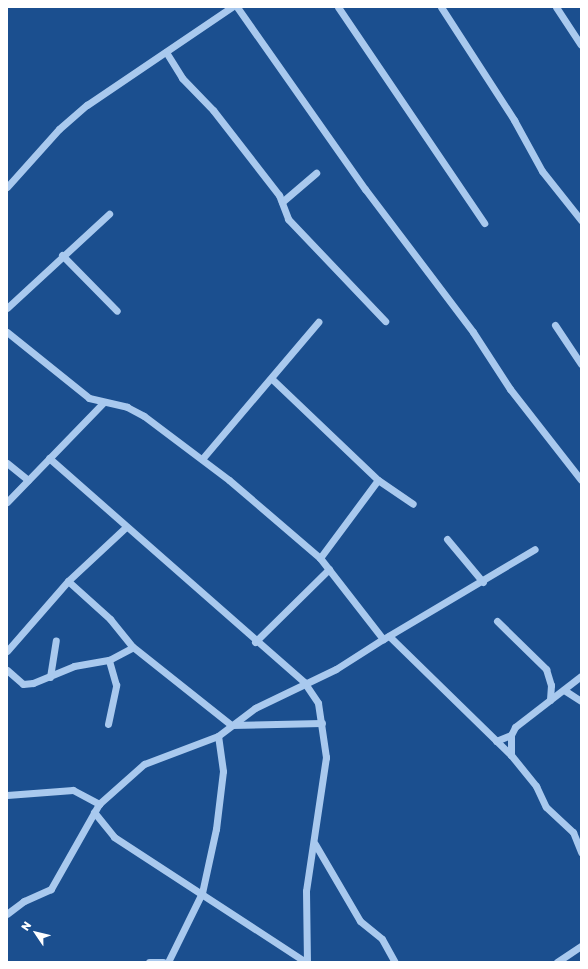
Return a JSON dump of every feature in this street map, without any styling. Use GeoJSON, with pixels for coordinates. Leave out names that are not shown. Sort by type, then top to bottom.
{"type":"FeatureCollection","features":[{"type":"Feature","properties":{"kind":"street"},"geometry":{"type":"LineString","coordinates":[[7,188],[65,124],[232,7]]}},
{"type":"Feature","properties":{"kind":"street"},"geometry":{"type":"LineString","coordinates":[[237,7],[365,189],[474,332],[510,389],[581,480]]}},
{"type":"Feature","properties":{"kind":"street"},"geometry":{"type":"LineString","coordinates":[[338,7],[484,223]]}},
{"type":"Feature","properties":{"kind":"street"},"geometry":{"type":"LineString","coordinates":[[441,7],[514,120],[542,171],[581,220]]}},
{"type":"Feature","properties":{"kind":"street"},"geometry":{"type":"LineString","coordinates":[[556,7],[581,44]]}},
{"type":"Feature","properties":{"kind":"street"},"geometry":{"type":"LineString","coordinates":[[166,52],[182,78],[213,110],[282,202],[288,219],[385,321]]}},
{"type":"Feature","properties":{"kind":"street"},"geometry":{"type":"LineString","coordinates":[[282,202],[316,173]]}},
{"type":"Feature","properties":{"kind":"street"},"geometry":{"type":"LineString","coordinates":[[7,308],[62,255],[109,214]]}},
{"type":"Feature","properties":{"kind":"street"},"geometry":{"type":"LineString","coordinates":[[62,255],[118,311]]}},
{"type":"Feature","properties":{"kind":"street"},"geometry":{"type":"LineString","coordinates":[[202,459],[272,379],[318,322]]}},
{"type":"Feature","properties":{"kind":"street"},"geometry":{"type":"LineString","coordinates":[[555,325],[581,364]]}},
{"type":"Feature","properties":{"kind":"street"},"geometry":{"type":"LineString","coordinates":[[7,332],[89,398],[103,403],[127,407],[144,416],[202,459],[320,558],[386,638],[511,755],[536,786],[546,807],[573,832],[581,852]]}},
{"type":"Feature","properties":{"kind":"street"},"geometry":{"type":"LineString","coordinates":[[272,379],[378,480],[413,504]]}},
{"type":"Feature","properties":{"kind":"street"},"geometry":{"type":"LineString","coordinates":[[7,502],[103,403]]}},
{"type":"Feature","properties":{"kind":"street"},"geometry":{"type":"LineString","coordinates":[[49,458],[255,642],[304,682],[318,703],[322,723],[325,769],[306,891],[307,962]]}},
{"type":"Feature","properties":{"kind":"street"},"geometry":{"type":"LineString","coordinates":[[7,463],[28,480]]}},
{"type":"Feature","properties":{"kind":"street"},"geometry":{"type":"LineString","coordinates":[[320,558],[378,480]]}},
{"type":"Feature","properties":{"kind":"street"},"geometry":{"type":"LineString","coordinates":[[7,651],[68,581],[126,527]]}},
{"type":"Feature","properties":{"kind":"street"},"geometry":{"type":"LineString","coordinates":[[448,539],[483,582]]}},
{"type":"Feature","properties":{"kind":"street"},"geometry":{"type":"LineString","coordinates":[[7,914],[24,902],[51,889],[99,804],[144,764],[218,736],[231,725],[304,682],[336,669],[386,638],[483,582],[535,549]]}},
{"type":"Feature","properties":{"kind":"street"},"geometry":{"type":"LineString","coordinates":[[255,642],[329,569]]}},
{"type":"Feature","properties":{"kind":"street"},"geometry":{"type":"LineString","coordinates":[[68,581],[110,619],[133,647],[231,725],[322,723]]}},
{"type":"Feature","properties":{"kind":"street"},"geometry":{"type":"LineString","coordinates":[[497,621],[546,669],[551,685],[550,700]]}},
{"type":"Feature","properties":{"kind":"street"},"geometry":{"type":"LineString","coordinates":[[50,677],[56,640]]}},
{"type":"Feature","properties":{"kind":"street"},"geometry":{"type":"LineString","coordinates":[[7,670],[23,684],[50,677],[74,666],[109,660],[133,647]]}},
{"type":"Feature","properties":{"kind":"street"},"geometry":{"type":"LineString","coordinates":[[108,724],[116,685],[109,660]]}},
{"type":"Feature","properties":{"kind":"street"},"geometry":{"type":"LineString","coordinates":[[511,755],[511,735],[515,727],[581,676]]}},
{"type":"Feature","properties":{"kind":"street"},"geometry":{"type":"LineString","coordinates":[[564,690],[581,701]]}},
{"type":"Feature","properties":{"kind":"street"},"geometry":{"type":"LineString","coordinates":[[496,741],[511,735]]}},
{"type":"Feature","properties":{"kind":"street"},"geometry":{"type":"LineString","coordinates":[[168,962],[202,893],[216,829],[222,778],[218,736]]}},
{"type":"Feature","properties":{"kind":"street"},"geometry":{"type":"LineString","coordinates":[[7,794],[73,790],[99,804]]}},
{"type":"Feature","properties":{"kind":"street"},"geometry":{"type":"LineString","coordinates":[[94,812],[114,837],[307,962]]}},
{"type":"Feature","properties":{"kind":"street"},"geometry":{"type":"LineString","coordinates":[[314,841],[360,921],[382,939],[395,962]]}},
{"type":"Feature","properties":{"kind":"street"},"geometry":{"type":"LineString","coordinates":[[557,962],[581,946]]}},
{"type":"Feature","properties":{"kind":"street"},"geometry":{"type":"LineString","coordinates":[[150,962],[163,962]]}}]}
